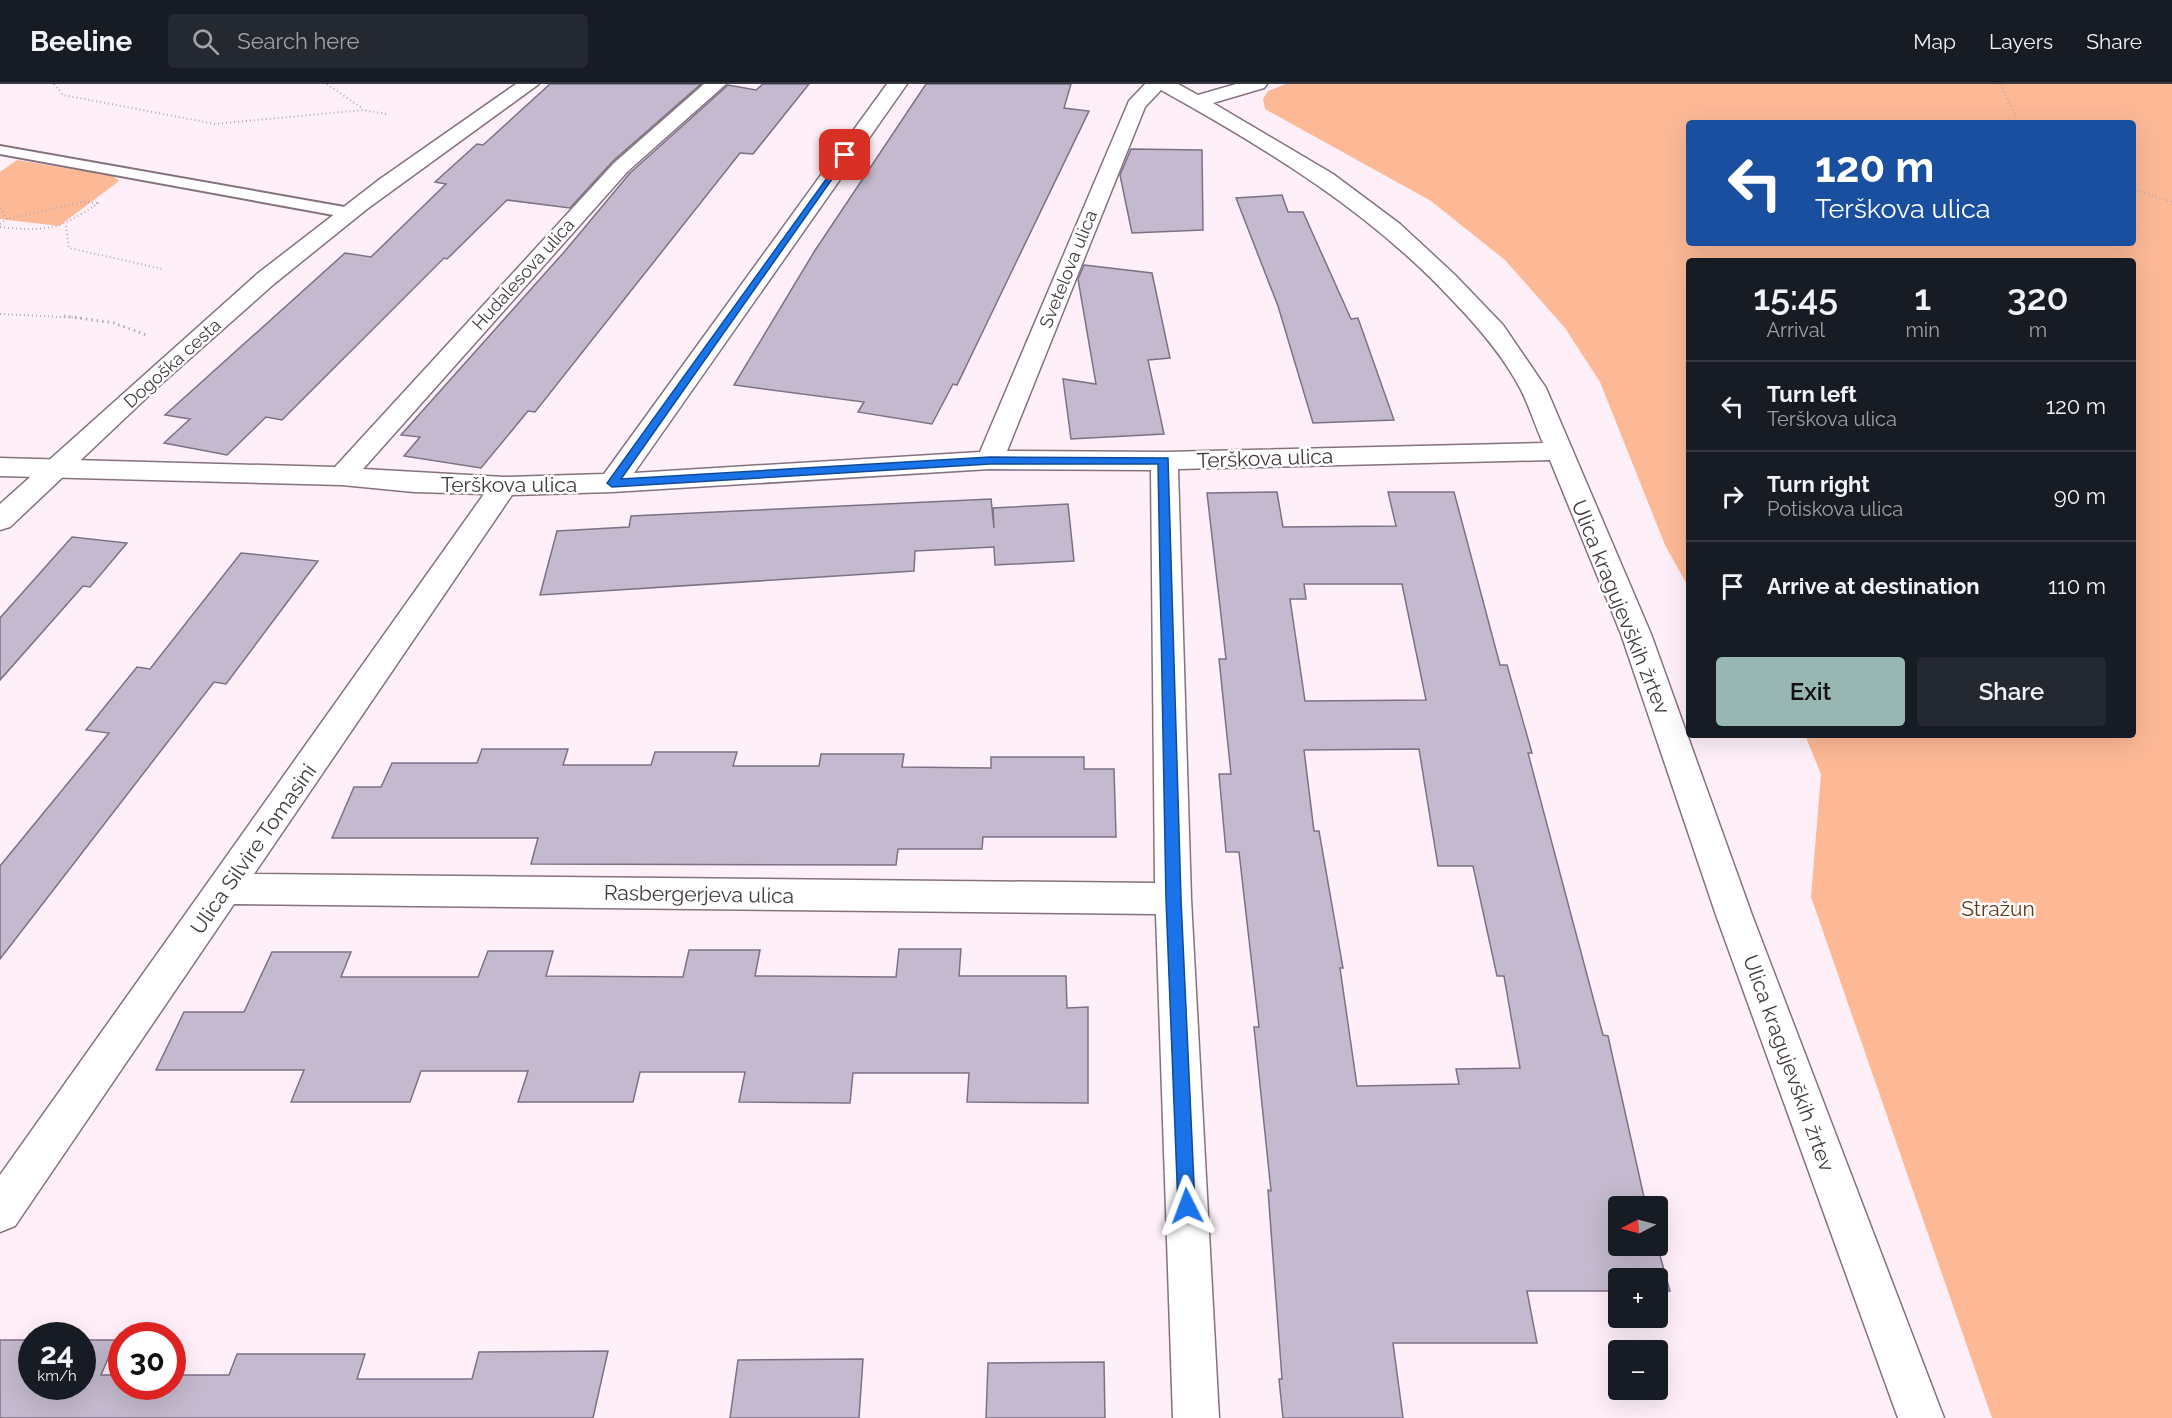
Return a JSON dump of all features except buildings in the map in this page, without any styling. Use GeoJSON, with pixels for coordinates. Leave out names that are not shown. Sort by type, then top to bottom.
{"type":"FeatureCollection","features":[{"type":"Feature","properties":{"kind":"street","name":"Dogoška cesta"},"geometry":{"type":"LineString","coordinates":[[0,520],[243,299],[350,213],[459,132],[530,84]]}},
{"type":"Feature","properties":{"kind":"street","name":"Hudalesova ulica"},"geometry":{"type":"LineString","coordinates":[[342,476],[621,167],[665,126],[717,84]]}},
{"type":"Feature","properties":{"kind":"street"},"geometry":{"type":"LineString","coordinates":[[612,483],[897,84]]}},
{"type":"Feature","properties":{"kind":"street","name":"Svetelova ulica"},"geometry":{"type":"LineString","coordinates":[[990,460],[1136,105],[1156,84]]}},
{"type":"Feature","properties":{"kind":"street","name":"Ulica kragujevških žrtev"},"geometry":{"type":"LineString","coordinates":[[1164,84],[1198,101],[1325,179],[1392,229],[1447,280],[1494,330],[1533,388],[1636,634],[1734,915],[1921,1418]]}},
{"type":"Feature","properties":{"kind":"street"},"geometry":{"type":"LineString","coordinates":[[1198,101],[1257,84]]}},
{"type":"Feature","properties":{"kind":"street","name":"Terškova ulica"},"geometry":{"type":"LineString","coordinates":[[0,466],[342,476],[414,483],[504,486],[612,483],[990,460],[1164,461],[1558,450]]}},
{"type":"Feature","properties":{"kind":"street"},"geometry":{"type":"LineString","coordinates":[[1164,461],[1173,899],[1196,1418]]}},
{"type":"Feature","properties":{"kind":"street","name":"Ulica Silvire Tomasini"},"geometry":{"type":"LineString","coordinates":[[0,1211],[504,486]]}},
{"type":"Feature","properties":{"kind":"street","name":"Rasbergerjeva ulica"},"geometry":{"type":"LineString","coordinates":[[225,889],[1173,899]]}},
{"type":"Feature","properties":{"kind":"lane"},"geometry":{"type":"LineString","coordinates":[[0,150],[350,213]]}},
{"type":"Feature","properties":{"kind":"path"},"geometry":{"type":"LineString","coordinates":[[54,84],[63,95],[215,124],[363,110],[387,114]]}},
{"type":"Feature","properties":{"kind":"path"},"geometry":{"type":"LineString","coordinates":[[327,84],[363,110]]}},
{"type":"Feature","properties":{"kind":"path"},"geometry":{"type":"LineString","coordinates":[[2000,84],[2018,120]]}},
{"type":"Feature","properties":{"kind":"path"},"geometry":{"type":"LineString","coordinates":[[0,226],[43,232],[66,226],[136,176]]}},
{"type":"Feature","properties":{"kind":"path"},"geometry":{"type":"LineString","coordinates":[[2136,190],[2172,202]]}},
{"type":"Feature","properties":{"kind":"path"},"geometry":{"type":"LineString","coordinates":[[0,226],[7,219],[82,201],[98,203]]}},
{"type":"Feature","properties":{"kind":"path"},"geometry":{"type":"LineString","coordinates":[[0,208],[7,219]]}},
{"type":"Feature","properties":{"kind":"path"},"geometry":{"type":"LineString","coordinates":[[66,226],[69,248],[163,269]]}},
{"type":"Feature","properties":{"kind":"path"},"geometry":{"type":"LineString","coordinates":[[0,314],[59,316],[129,325],[154,339]]}},
{"type":"Feature","properties":{"kind":"green space","name":"Stražun"},"geometry":{"type":"Polygon","coordinates":[[[1286,84],[2172,84],[2172,1418],[1992,1418],[1811,897],[1821,774],[1806,738],[2136,738],[2136,258],[1686,258],[1686,583],[1665,545],[1600,382],[1565,328],[1505,260],[1431,201],[1265,109],[1263,99],[1268,91],[1286,84]]]}},
{"type":"Feature","properties":{"kind":"green space"},"geometry":{"type":"Polygon","coordinates":[[[17,160],[113,176],[119,181],[59,226],[0,219],[0,172],[17,160]]]}},
{"type":"Feature","properties":{"kind":"route"},"geometry":{"type":"LineString","coordinates":[[845,155],[612,483],[990,460],[1164,461],[1173,899],[1187,1206]]}}]}
